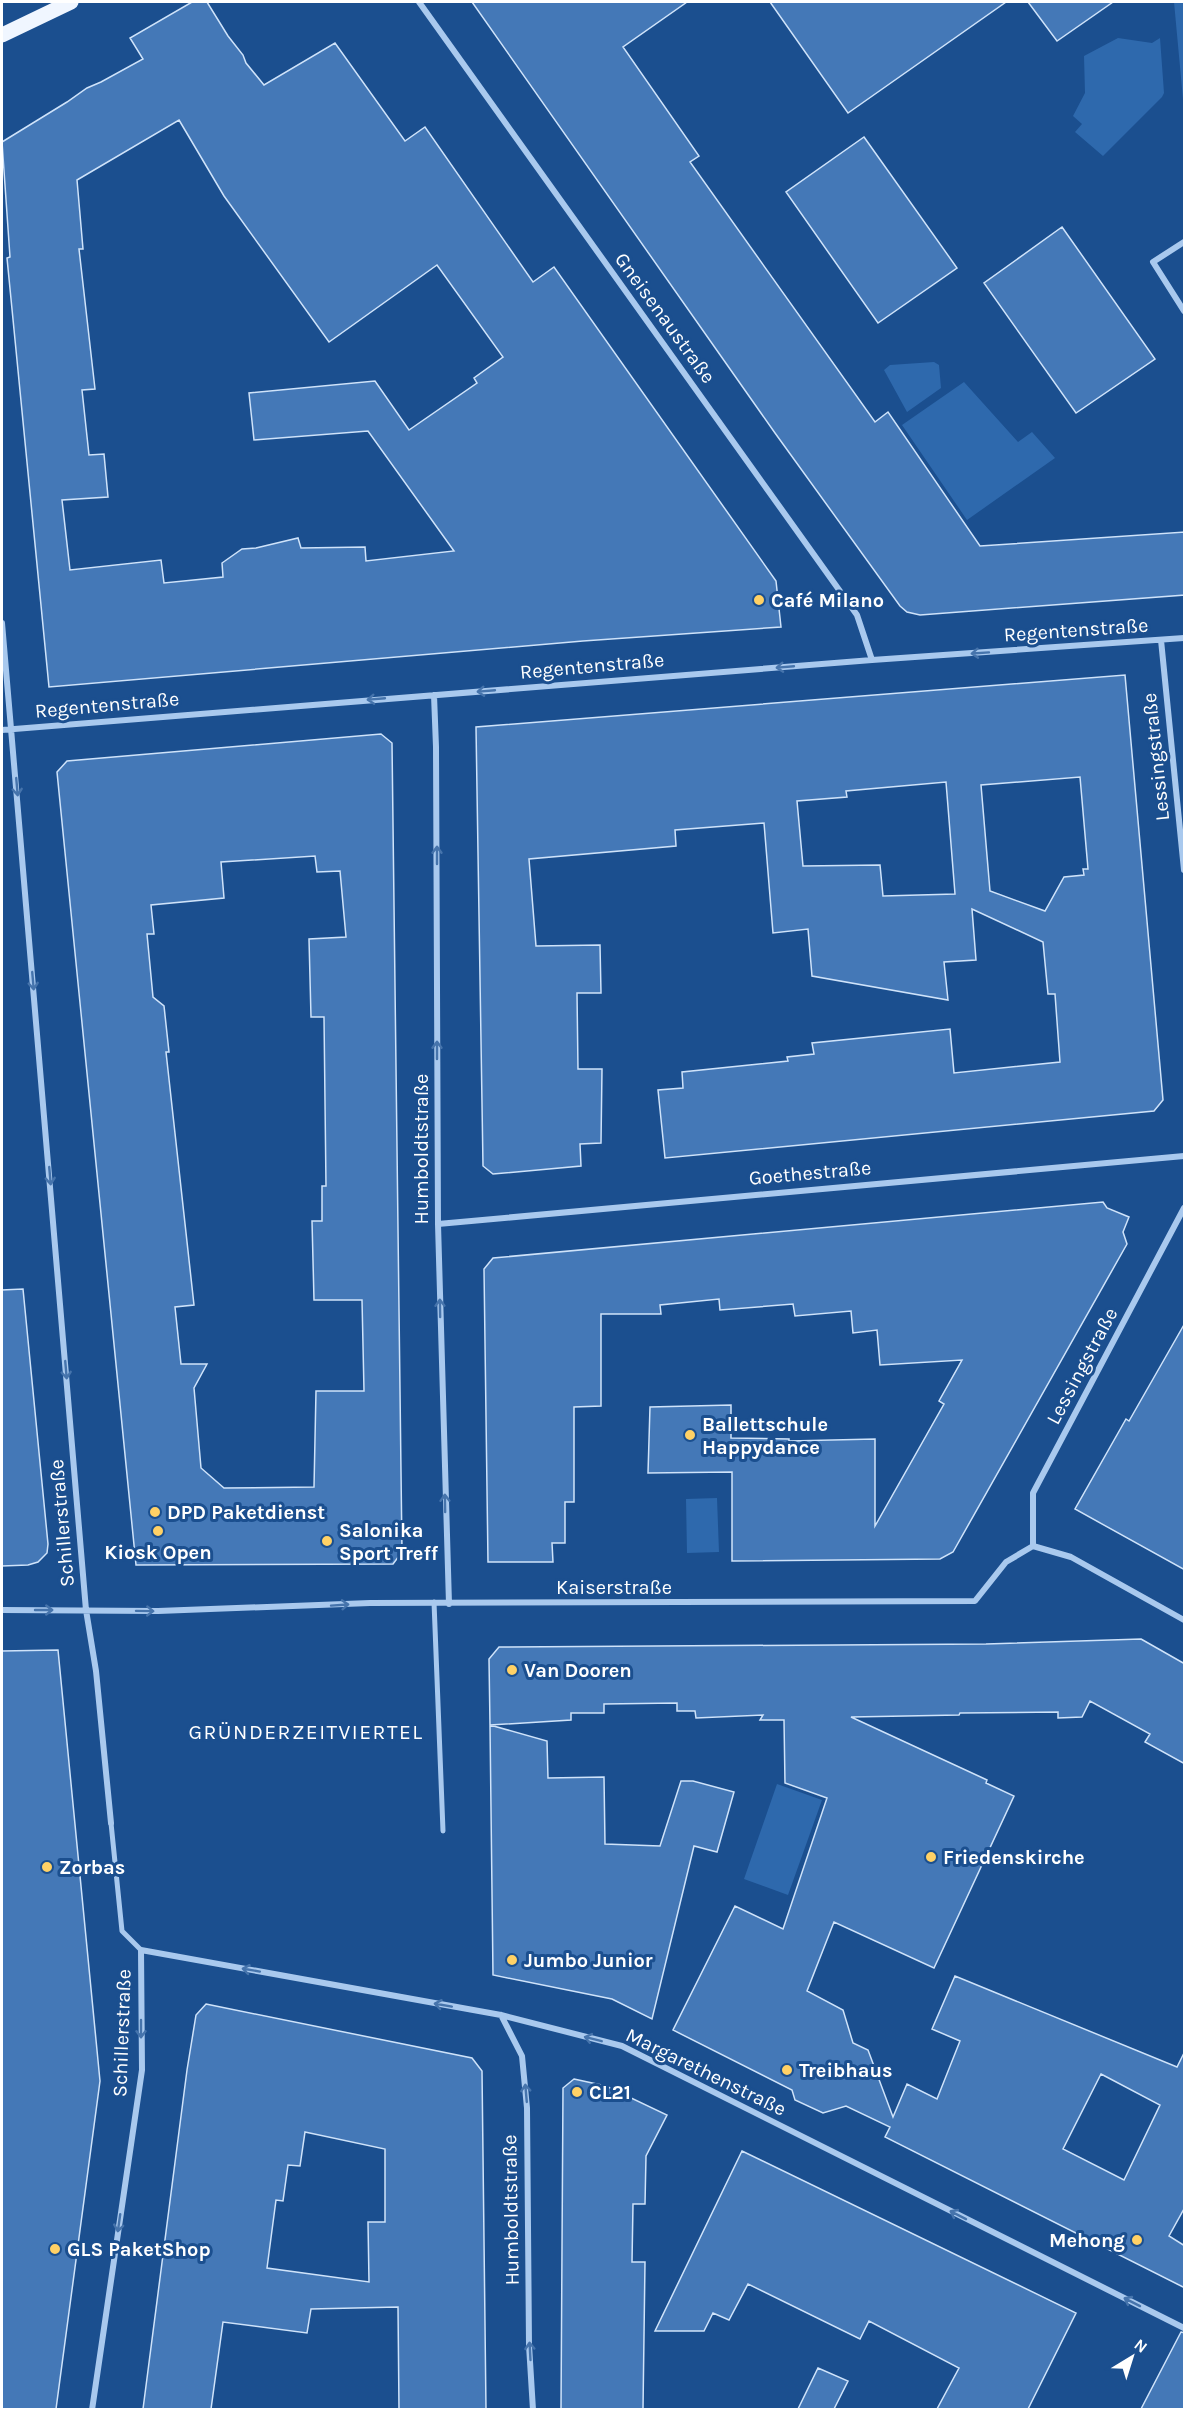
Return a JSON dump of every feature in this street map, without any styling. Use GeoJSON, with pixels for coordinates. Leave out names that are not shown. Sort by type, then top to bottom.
{"type":"FeatureCollection","features":[{"type":"Feature","properties":{"kind":"main road"},"geometry":{"type":"LineString","coordinates":[[2,35],[71,2]]}},
{"type":"Feature","properties":{"kind":"street","name":"Gneisenaustraße"},"geometry":{"type":"LineString","coordinates":[[419,2],[857,615],[872,660]]}},
{"type":"Feature","properties":{"kind":"street"},"geometry":{"type":"LineString","coordinates":[[1185,242],[1153,262],[1185,311]]}},
{"type":"Feature","properties":{"kind":"street","name":"Schillerstraße"},"geometry":{"type":"LineString","coordinates":[[2,623],[86,1610],[96,1671],[122,1931],[141,1950],[142,2070],[92,2409]]}},
{"type":"Feature","properties":{"kind":"street","name":"Regentenstraße"},"geometry":{"type":"LineString","coordinates":[[2,730],[872,660],[1185,638]]}},
{"type":"Feature","properties":{"kind":"street","name":"Lessingstraße"},"geometry":{"type":"LineString","coordinates":[[1161,640],[1185,870]]}},
{"type":"Feature","properties":{"kind":"street","name":"Humboldtstraße"},"geometry":{"type":"LineString","coordinates":[[434,695],[438,1224],[448,1604]]}},
{"type":"Feature","properties":{"kind":"street","name":"Goethestraße"},"geometry":{"type":"LineString","coordinates":[[438,1224],[1185,1156]]}},
{"type":"Feature","properties":{"kind":"street","name":"Lessingstraße"},"geometry":{"type":"LineString","coordinates":[[1033,1546],[1033,1493],[1185,1209]]}},
{"type":"Feature","properties":{"kind":"street"},"geometry":{"type":"LineString","coordinates":[[1033,1546],[1071,1557],[1185,1620]]}},
{"type":"Feature","properties":{"kind":"street","name":"Kaiserstraße"},"geometry":{"type":"LineString","coordinates":[[2,1611],[158,1611],[434,1602],[448,1604],[975,1601],[1006,1562],[1033,1546]]}},
{"type":"Feature","properties":{"kind":"street"},"geometry":{"type":"LineString","coordinates":[[434,1602],[442,1831]]}},
{"type":"Feature","properties":{"kind":"street","name":"Margarethenstraße"},"geometry":{"type":"LineString","coordinates":[[141,1950],[501,2015],[622,2046],[1185,2328]]}},
{"type":"Feature","properties":{"kind":"street","name":"Humboldtstraße"},"geometry":{"type":"LineString","coordinates":[[501,2015],[522,2056],[527,2108],[529,2345],[533,2409]]}},
{"type":"Feature","properties":{"kind":"shaded area"},"geometry":{"type":"Polygon","coordinates":[[[1174,2],[1184,2],[1184,110],[1174,2]]]}},
{"type":"Feature","properties":{"kind":"shaded area"},"geometry":{"type":"Polygon","coordinates":[[[1118,38],[1152,43],[1160,38],[1164,93],[1103,156],[1075,132],[1082,124],[1073,116],[1085,93],[1084,56],[1118,38]]]}},
{"type":"Feature","properties":{"kind":"shaded area"},"geometry":{"type":"Polygon","coordinates":[[[934,362],[939,365],[941,388],[907,412],[884,370],[890,365],[934,362]]]}},
{"type":"Feature","properties":{"kind":"shaded area"},"geometry":{"type":"Polygon","coordinates":[[[964,382],[1018,442],[1032,432],[1055,458],[967,520],[902,425],[964,382]]]}},
{"type":"Feature","properties":{"kind":"shaded area"},"geometry":{"type":"Polygon","coordinates":[[[717,1498],[719,1552],[687,1553],[686,1499],[717,1498]]]}},
{"type":"Feature","properties":{"kind":"shaded area"},"geometry":{"type":"Polygon","coordinates":[[[777,1784],[822,1800],[788,1895],[744,1879],[777,1784]]]}},
{"type":"Feature","properties":{"kind":"building"},"geometry":{"type":"Polygon","coordinates":[[[192,2],[207,2],[246,63],[264,85],[335,43],[405,141],[425,127],[533,282],[554,267],[776,581],[781,627],[583,641],[49,687],[7,258],[10,257],[2,142],[87,88],[143,59],[130,38],[192,2]],[[179,120],[77,180],[83,249],[79,249],[95,389],[82,390],[89,455],[104,454],[108,497],[62,500],[70,570],[161,560],[164,583],[223,577],[222,563],[242,549],[298,538],[301,548],[365,547],[366,561],[454,551],[368,431],[254,440],[249,393],[375,381],[409,430],[477,383],[474,378],[503,357],[437,265],[329,342],[224,196],[179,120]]]}},
{"type":"Feature","properties":{"kind":"building"},"geometry":{"type":"Polygon","coordinates":[[[472,2],[687,2],[623,47],[699,156],[690,162],[875,422],[888,412],[980,546],[1185,532],[1185,595],[920,615],[907,612],[900,606],[775,433],[472,2]]]}},
{"type":"Feature","properties":{"kind":"building"},"geometry":{"type":"Polygon","coordinates":[[[770,2],[1006,2],[848,113],[770,2]]]}},
{"type":"Feature","properties":{"kind":"building"},"geometry":{"type":"Polygon","coordinates":[[[1028,2],[1113,2],[1057,41],[1028,2]]]}},
{"type":"Feature","properties":{"kind":"building"},"geometry":{"type":"Polygon","coordinates":[[[864,137],[957,268],[878,323],[786,192],[864,137]]]}},
{"type":"Feature","properties":{"kind":"building"},"geometry":{"type":"Polygon","coordinates":[[[1062,227],[1155,359],[1076,413],[984,283],[1062,227]]]}},
{"type":"Feature","properties":{"kind":"building"},"geometry":{"type":"Polygon","coordinates":[[[1125,675],[1163,1100],[1154,1111],[665,1158],[658,1090],[683,1088],[682,1072],[788,1061],[787,1057],[814,1054],[812,1043],[950,1029],[954,1073],[1060,1062],[1055,994],[1048,994],[1043,942],[972,909],[976,960],[944,962],[948,1000],[812,976],[808,929],[773,933],[764,823],[675,830],[676,846],[529,859],[536,946],[600,945],[601,993],[577,993],[578,1069],[602,1069],[601,1143],[580,1144],[581,1166],[493,1174],[483,1166],[476,727],[1125,675]],[[1080,777],[981,785],[990,891],[1045,911],[1064,877],[1084,875],[1083,869],[1088,869],[1080,777]],[[946,782],[846,791],[847,797],[797,801],[803,866],[880,865],[883,896],[955,894],[946,782]]]}},
{"type":"Feature","properties":{"kind":"building"},"geometry":{"type":"Polygon","coordinates":[[[381,734],[392,743],[402,1552],[393,1564],[136,1565],[57,772],[67,761],[381,734]],[[315,856],[221,862],[224,898],[151,905],[154,934],[147,934],[153,997],[164,1006],[169,1052],[166,1052],[194,1305],[175,1307],[181,1364],[207,1364],[194,1388],[201,1468],[224,1488],[314,1487],[316,1391],[364,1391],[362,1300],[314,1300],[312,1221],[322,1221],[322,1186],[326,1186],[324,1017],[311,1017],[309,939],[346,937],[340,871],[317,872],[315,856]]]}},
{"type":"Feature","properties":{"kind":"building"},"geometry":{"type":"Polygon","coordinates":[[[1103,1202],[1107,1208],[1129,1217],[1123,1232],[1127,1244],[953,1552],[940,1559],[732,1561],[732,1472],[648,1473],[650,1407],[731,1405],[731,1438],[789,1439],[789,1441],[875,1439],[875,1526],[944,1404],[939,1401],[962,1360],[880,1365],[877,1330],[853,1333],[851,1311],[795,1316],[793,1304],[720,1310],[719,1299],[660,1305],[661,1314],[601,1314],[601,1406],[574,1407],[574,1502],[565,1502],[565,1543],[552,1543],[553,1562],[488,1562],[484,1269],[493,1258],[1103,1202]]]}},
{"type":"Feature","properties":{"kind":"building"},"geometry":{"type":"Polygon","coordinates":[[[23,1289],[48,1544],[47,1553],[38,1562],[28,1565],[2,1566],[2,1290],[23,1289]]]}},
{"type":"Feature","properties":{"kind":"building"},"geometry":{"type":"Polygon","coordinates":[[[1185,1323],[1185,1570],[1075,1509],[1126,1419],[1129,1421],[1185,1323]]]}},
{"type":"Feature","properties":{"kind":"building"},"geometry":{"type":"Polygon","coordinates":[[[1141,1639],[1185,1664],[1185,1764],[1145,1742],[1150,1734],[1090,1701],[1082,1717],[1058,1718],[1058,1712],[851,1717],[987,1780],[986,1783],[1014,1796],[934,1968],[834,1922],[807,1991],[843,2010],[853,2043],[868,2050],[893,2117],[907,2084],[937,2099],[960,2041],[932,2029],[955,1976],[1177,2067],[1185,2051],[1185,2207],[1169,2236],[1185,2246],[1185,2288],[885,2137],[890,2127],[846,2106],[823,2113],[795,2100],[792,2090],[673,2030],[735,1906],[783,1929],[827,1798],[785,1783],[784,1720],[760,1720],[763,1715],[696,1718],[695,1711],[677,1711],[677,1703],[604,1704],[604,1713],[571,1713],[571,1720],[490,1725],[489,1659],[499,1647],[986,1644],[1141,1639]],[[1101,2074],[1063,2149],[1124,2180],[1160,2105],[1101,2074]]]}},
{"type":"Feature","properties":{"kind":"building"},"geometry":{"type":"Polygon","coordinates":[[[58,1650],[100,2081],[56,2409],[2,2409],[2,1651],[58,1650]]]}},
{"type":"Feature","properties":{"kind":"building"},"geometry":{"type":"Polygon","coordinates":[[[490,1725],[547,1741],[548,1778],[604,1777],[605,1844],[660,1846],[681,1781],[693,1781],[734,1792],[717,1852],[694,1846],[652,2019],[612,1999],[493,1975],[490,1725]]]}},
{"type":"Feature","properties":{"kind":"building"},"geometry":{"type":"Polygon","coordinates":[[[206,2004],[472,2058],[482,2071],[486,2409],[399,2409],[398,2307],[311,2309],[307,2333],[223,2322],[211,2409],[143,2409],[196,2015],[206,2004]],[[305,2132],[300,2166],[288,2165],[283,2201],[276,2200],[267,2268],[369,2282],[368,2222],[385,2222],[385,2149],[305,2132]]]}},
{"type":"Feature","properties":{"kind":"building"},"geometry":{"type":"Polygon","coordinates":[[[574,2079],[606,2086],[667,2115],[646,2156],[645,2204],[633,2204],[632,2262],[645,2262],[643,2409],[561,2409],[563,2088],[574,2079]]]}},
{"type":"Feature","properties":{"kind":"building"},"geometry":{"type":"Polygon","coordinates":[[[742,2151],[1076,2313],[1028,2409],[937,2409],[959,2368],[869,2321],[860,2339],[748,2284],[729,2320],[713,2313],[704,2331],[655,2331],[742,2151]]]}},
{"type":"Feature","properties":{"kind":"building"},"geometry":{"type":"Polygon","coordinates":[[[1181,2332],[1185,2333],[1185,2409],[1141,2409],[1181,2332]]]}},
{"type":"Feature","properties":{"kind":"building"},"geometry":{"type":"Polygon","coordinates":[[[818,2368],[848,2381],[834,2409],[798,2409],[818,2368]]]}},
{"type":"Feature","properties":{"kind":"place","name":"Café Milano"},"geometry":{"type":"Point","coordinates":[759,600]}},
{"type":"Feature","properties":{"kind":"place","name":"Ballettschule Happydance"},"geometry":{"type":"Point","coordinates":[690,1435]}},
{"type":"Feature","properties":{"kind":"place","name":"DPD Paketdienst"},"geometry":{"type":"Point","coordinates":[155,1512]}},
{"type":"Feature","properties":{"kind":"place","name":"Kiosk Open"},"geometry":{"type":"Point","coordinates":[158,1531]}},
{"type":"Feature","properties":{"kind":"place","name":"Salonika Sport Treff"},"geometry":{"type":"Point","coordinates":[327,1541]}},
{"type":"Feature","properties":{"kind":"place","name":"Van Dooren"},"geometry":{"type":"Point","coordinates":[512,1670]}},
{"type":"Feature","properties":{"kind":"place","name":"Friedenskirche"},"geometry":{"type":"Point","coordinates":[931,1857]}},
{"type":"Feature","properties":{"kind":"place","name":"Zorbas"},"geometry":{"type":"Point","coordinates":[47,1867]}},
{"type":"Feature","properties":{"kind":"place","name":"Jumbo Junior"},"geometry":{"type":"Point","coordinates":[512,1960]}},
{"type":"Feature","properties":{"kind":"place","name":"Treibhaus"},"geometry":{"type":"Point","coordinates":[787,2070]}},
{"type":"Feature","properties":{"kind":"place","name":"CL21"},"geometry":{"type":"Point","coordinates":[577,2092]}},
{"type":"Feature","properties":{"kind":"place","name":"Mehong"},"geometry":{"type":"Point","coordinates":[1137,2240]}},
{"type":"Feature","properties":{"kind":"place","name":"GLS PaketShop"},"geometry":{"type":"Point","coordinates":[55,2249]}},
{"type":"Feature","properties":{"kind":"district","name":"GRÜNDERZEITVIERTEL"},"geometry":{"type":"Point","coordinates":[306,1732]}}]}
